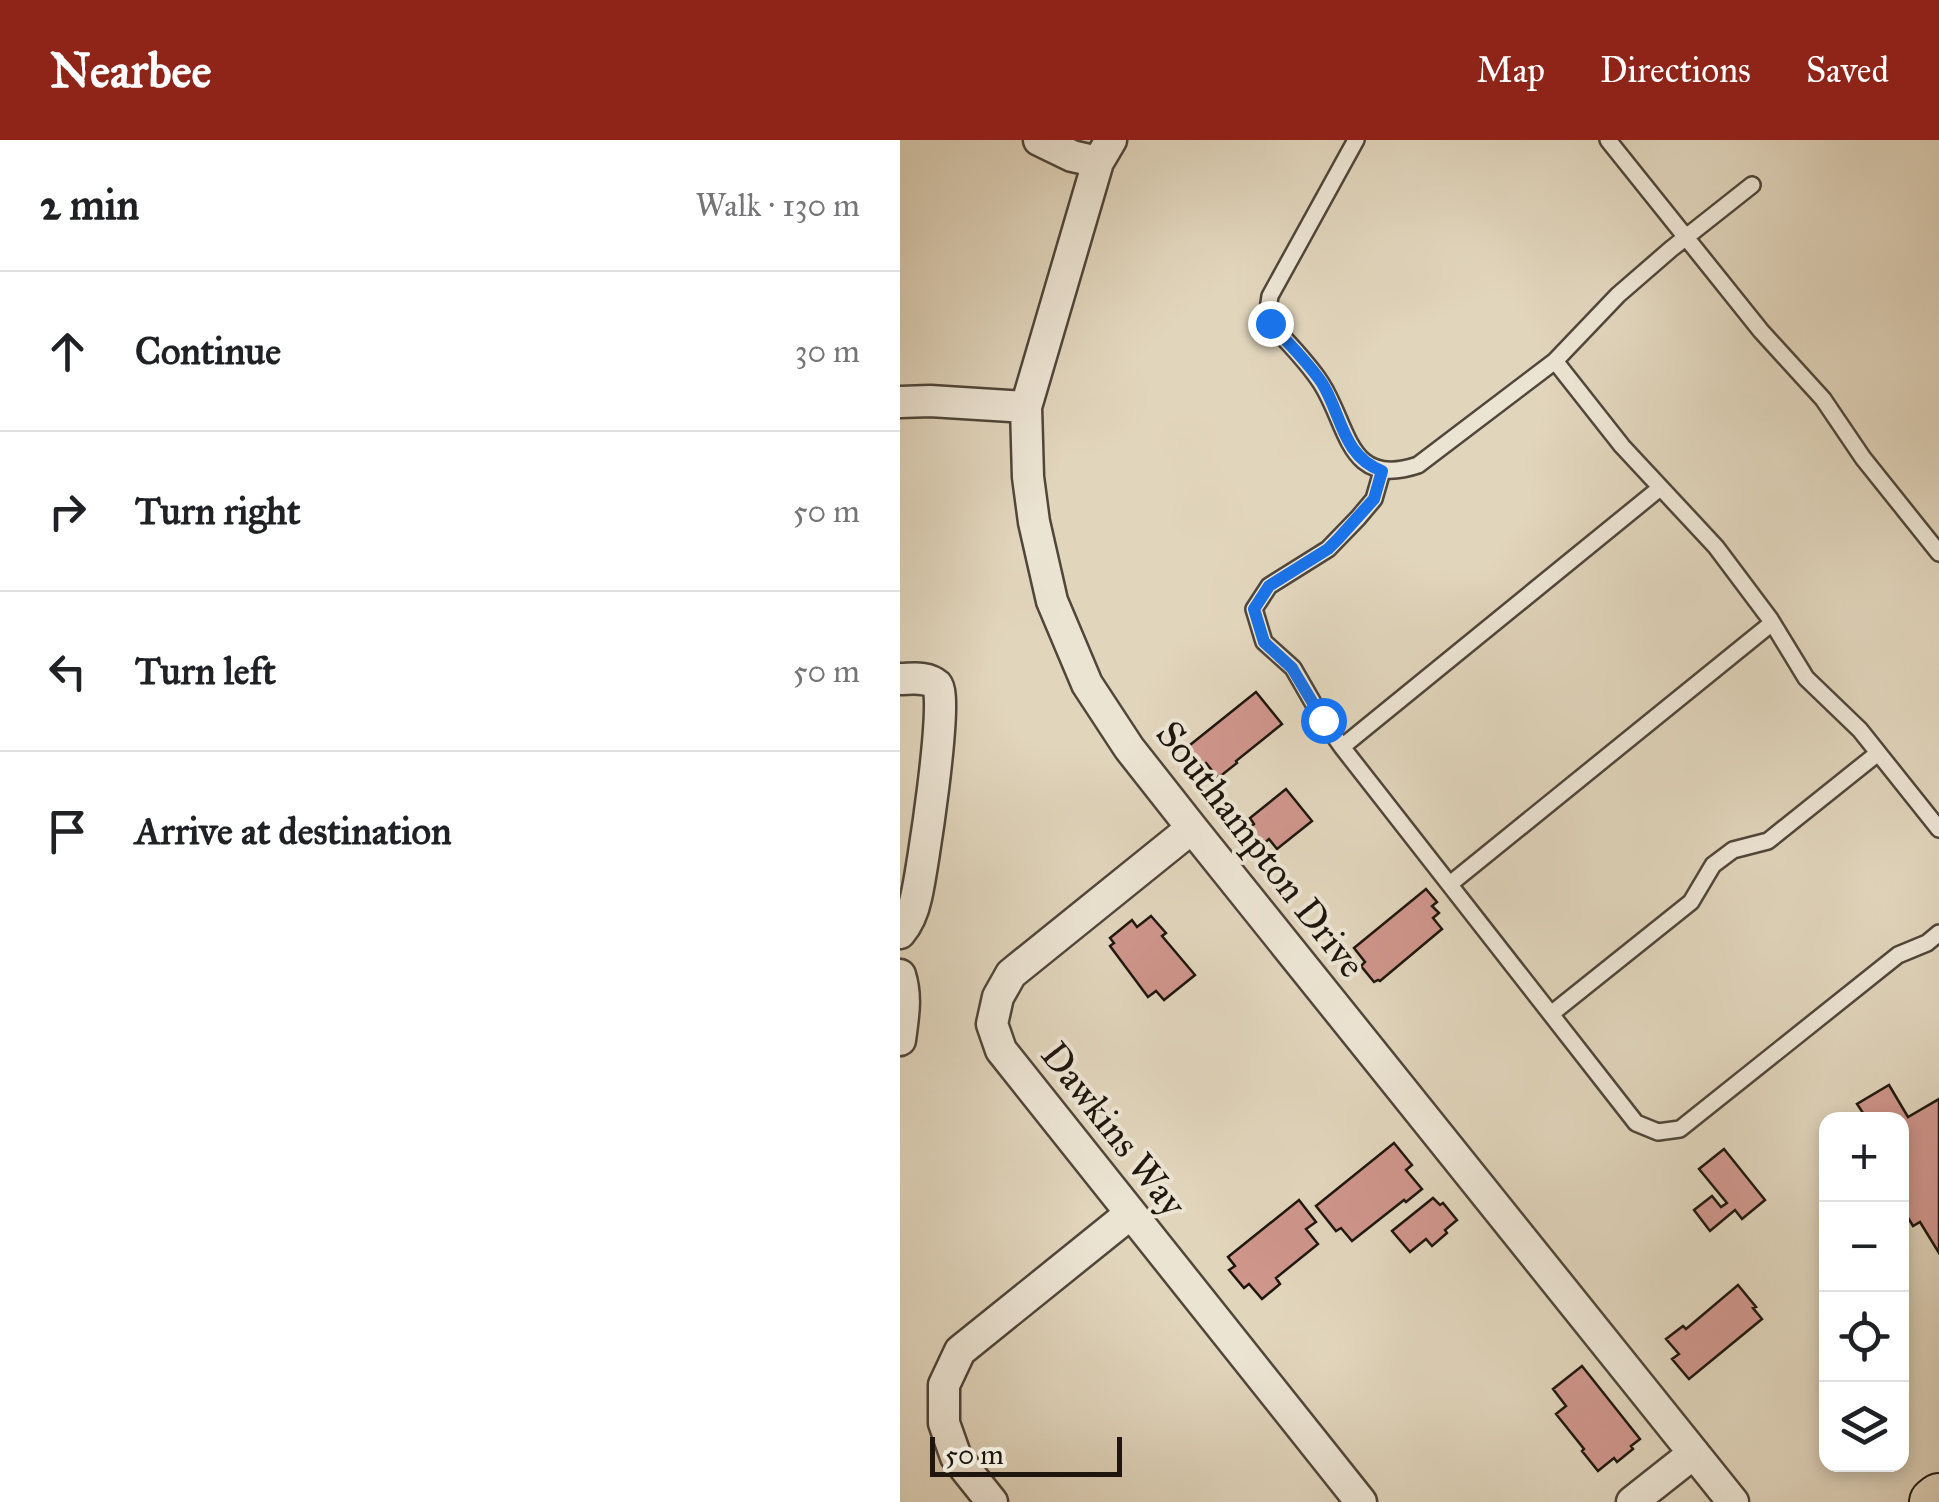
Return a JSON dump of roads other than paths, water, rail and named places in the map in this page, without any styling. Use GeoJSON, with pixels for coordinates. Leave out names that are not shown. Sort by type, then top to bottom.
{"type":"FeatureCollection","features":[{"type":"Feature","properties":{"kind":"street"},"geometry":{"type":"LineString","coordinates":[[1038,140],[1072,156],[1105,151]]}},
{"type":"Feature","properties":{"kind":"street","name":"Southampton Drive"},"geometry":{"type":"LineString","coordinates":[[1105,151],[1026,408],[1034,522],[1052,601],[1087,684],[1129,748],[1192,828],[1733,1502]]}},
{"type":"Feature","properties":{"kind":"street"},"geometry":{"type":"LineString","coordinates":[[900,402],[1026,408]]}},
{"type":"Feature","properties":{"kind":"street"},"geometry":{"type":"LineString","coordinates":[[900,679],[923,678],[936,685],[942,694],[917,894],[910,920],[900,933]]}},
{"type":"Feature","properties":{"kind":"street","name":"Dawkins Way"},"geometry":{"type":"LineString","coordinates":[[1192,828],[1011,974],[998,996],[992,1024],[1001,1050],[1360,1502]]}},
{"type":"Feature","properties":{"kind":"street"},"geometry":{"type":"LineString","coordinates":[[900,975],[904,988],[900,1040]]}},
{"type":"Feature","properties":{"kind":"street"},"geometry":{"type":"LineString","coordinates":[[992,1502],[956,1457],[944,1423],[944,1385],[960,1351],[1130,1214]]}},
{"type":"Feature","properties":{"kind":"street"},"geometry":{"type":"LineString","coordinates":[[1632,1502],[1694,1453]]}},
{"type":"Feature","properties":{"kind":"lane"},"geometry":{"type":"LineString","coordinates":[[1356,140],[1270,296],[1268,310],[1270,323],[1322,383],[1348,444],[1368,466],[1382,471],[1418,465],[1554,361],[1618,296],[1752,184]]}},
{"type":"Feature","properties":{"kind":"lane"},"geometry":{"type":"LineString","coordinates":[[1608,140],[1761,331],[1822,400],[1939,553]]}},
{"type":"Feature","properties":{"kind":"lane"},"geometry":{"type":"LineString","coordinates":[[1554,361],[1622,446],[1716,547],[1772,623],[1806,678],[1860,730],[1939,829]]}},
{"type":"Feature","properties":{"kind":"lane"},"geometry":{"type":"LineString","coordinates":[[1382,471],[1374,499],[1338,539],[1269,586],[1254,609],[1264,642],[1292,668],[1342,747],[1636,1123],[1658,1132],[1680,1129],[1898,955],[1939,934]]}},
{"type":"Feature","properties":{"kind":"lane"},"geometry":{"type":"LineString","coordinates":[[1342,747],[1660,488]]}},
{"type":"Feature","properties":{"kind":"lane"},"geometry":{"type":"LineString","coordinates":[[1450,884],[1772,623]]}},
{"type":"Feature","properties":{"kind":"lane"},"geometry":{"type":"LineString","coordinates":[[1551,1014],[1692,902],[1713,865],[1733,850],[1768,841],[1878,753]]}}]}
